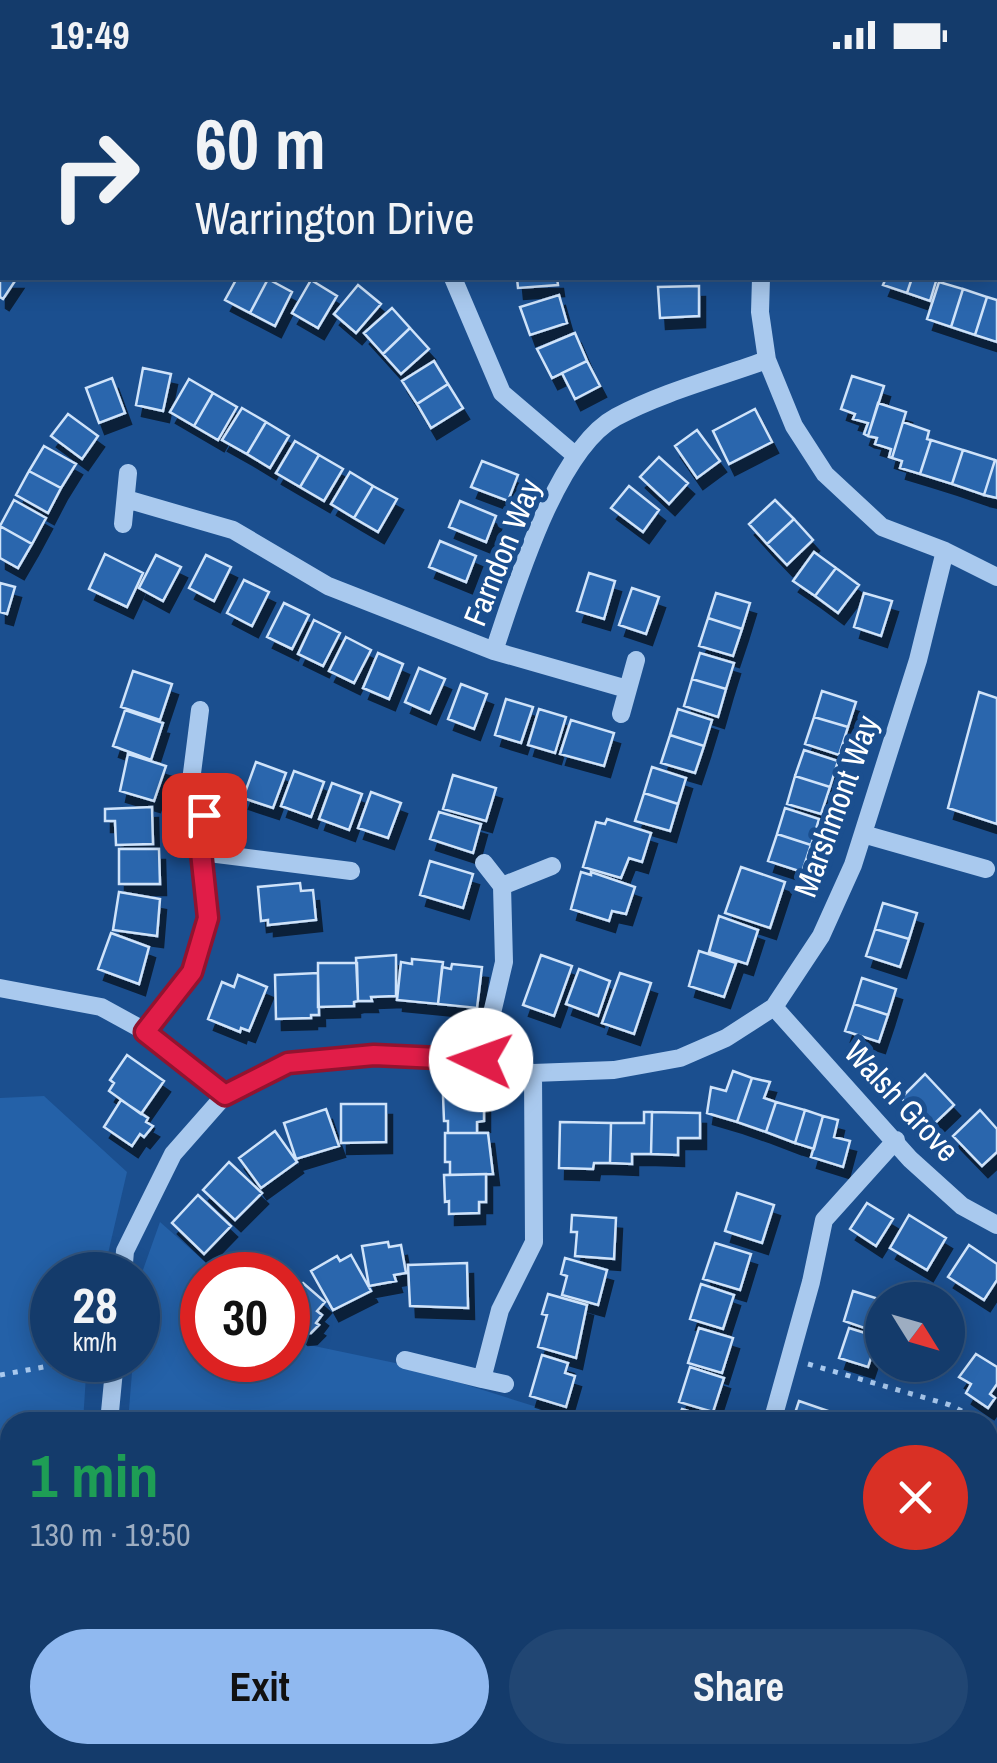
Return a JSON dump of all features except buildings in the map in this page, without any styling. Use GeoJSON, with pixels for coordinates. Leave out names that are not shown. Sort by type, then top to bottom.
{"type":"FeatureCollection","features":[{"type":"Feature","properties":{"kind":"street"},"geometry":{"type":"LineString","coordinates":[[454,280],[502,393],[576,456]]}},
{"type":"Feature","properties":{"kind":"street"},"geometry":{"type":"LineString","coordinates":[[761,280],[760,312],[767,360],[794,426],[825,474],[882,527],[997,577]]}},
{"type":"Feature","properties":{"kind":"street","name":"Farndon Way"},"geometry":{"type":"LineString","coordinates":[[494,652],[535,532],[576,456],[612,418],[767,360]]}},
{"type":"Feature","properties":{"kind":"street"},"geometry":{"type":"LineString","coordinates":[[124,524],[128,473]]}},
{"type":"Feature","properties":{"kind":"street","name":"Farndon Way"},"geometry":{"type":"LineString","coordinates":[[126,499],[233,530],[328,586],[494,652],[627,689]]}},
{"type":"Feature","properties":{"kind":"street","name":"Marshmont Way"},"geometry":{"type":"LineString","coordinates":[[125,1252],[173,1154],[225,1095],[288,1063],[374,1055],[481,1060],[533,1074],[614,1070],[680,1058],[726,1038],[774,1006],[820,936],[854,865],[918,660],[945,552]]}},
{"type":"Feature","properties":{"kind":"street"},"geometry":{"type":"LineString","coordinates":[[622,714],[636,660]]}},
{"type":"Feature","properties":{"kind":"street"},"geometry":{"type":"LineString","coordinates":[[145,1032],[192,972],[208,918],[201,852],[204,815],[191,781],[200,710]]}},
{"type":"Feature","properties":{"kind":"street"},"geometry":{"type":"LineString","coordinates":[[864,834],[986,869]]}},
{"type":"Feature","properties":{"kind":"street"},"geometry":{"type":"LineString","coordinates":[[201,852],[351,872]]}},
{"type":"Feature","properties":{"kind":"street"},"geometry":{"type":"LineString","coordinates":[[481,1060],[504,962],[502,886],[484,863]]}},
{"type":"Feature","properties":{"kind":"street"},"geometry":{"type":"LineString","coordinates":[[502,886],[552,866]]}},
{"type":"Feature","properties":{"kind":"street"},"geometry":{"type":"LineString","coordinates":[[0,988],[100,1007],[145,1032],[225,1095]]}},
{"type":"Feature","properties":{"kind":"street","name":"Walsh Grove"},"geometry":{"type":"LineString","coordinates":[[774,1006],[910,1159],[962,1206],[997,1225]]}},
{"type":"Feature","properties":{"kind":"street"},"geometry":{"type":"LineString","coordinates":[[482,1379],[500,1310],[534,1242],[533,1074]]}},
{"type":"Feature","properties":{"kind":"street"},"geometry":{"type":"LineString","coordinates":[[775,1412],[824,1220],[896,1140]]}},
{"type":"Feature","properties":{"kind":"street"},"geometry":{"type":"LineString","coordinates":[[405,1360],[505,1384]]}},
{"type":"Feature","properties":{"kind":"street"},"geometry":{"type":"LineString","coordinates":[[110,1412],[113,1382]]}},
{"type":"Feature","properties":{"kind":"path"},"geometry":{"type":"LineString","coordinates":[[791,1359],[962,1412]]}},
{"type":"Feature","properties":{"kind":"path"},"geometry":{"type":"LineString","coordinates":[[0,1374],[30,1369]]}},
{"type":"Feature","properties":{"kind":"shaded area"},"geometry":{"type":"Polygon","coordinates":[[[44,1096],[127,1172],[108,1252],[30,1252],[30,1382],[86,1382],[84,1412],[0,1412],[0,1098],[44,1096]]]}},
{"type":"Feature","properties":{"kind":"shaded area"},"geometry":{"type":"Polygon","coordinates":[[[160,1222],[194,1252],[180,1252],[180,1382],[310,1382],[310,1345],[400,1364],[540,1408],[539,1412],[129,1412],[131,1382],[160,1382],[160,1252],[149,1252],[160,1222]]]}},
{"type":"Feature","properties":{"kind":"route"},"geometry":{"type":"LineString","coordinates":[[204,815],[201,852],[208,918],[192,972],[145,1032],[225,1095],[288,1063],[374,1055],[481,1060]]}}]}
